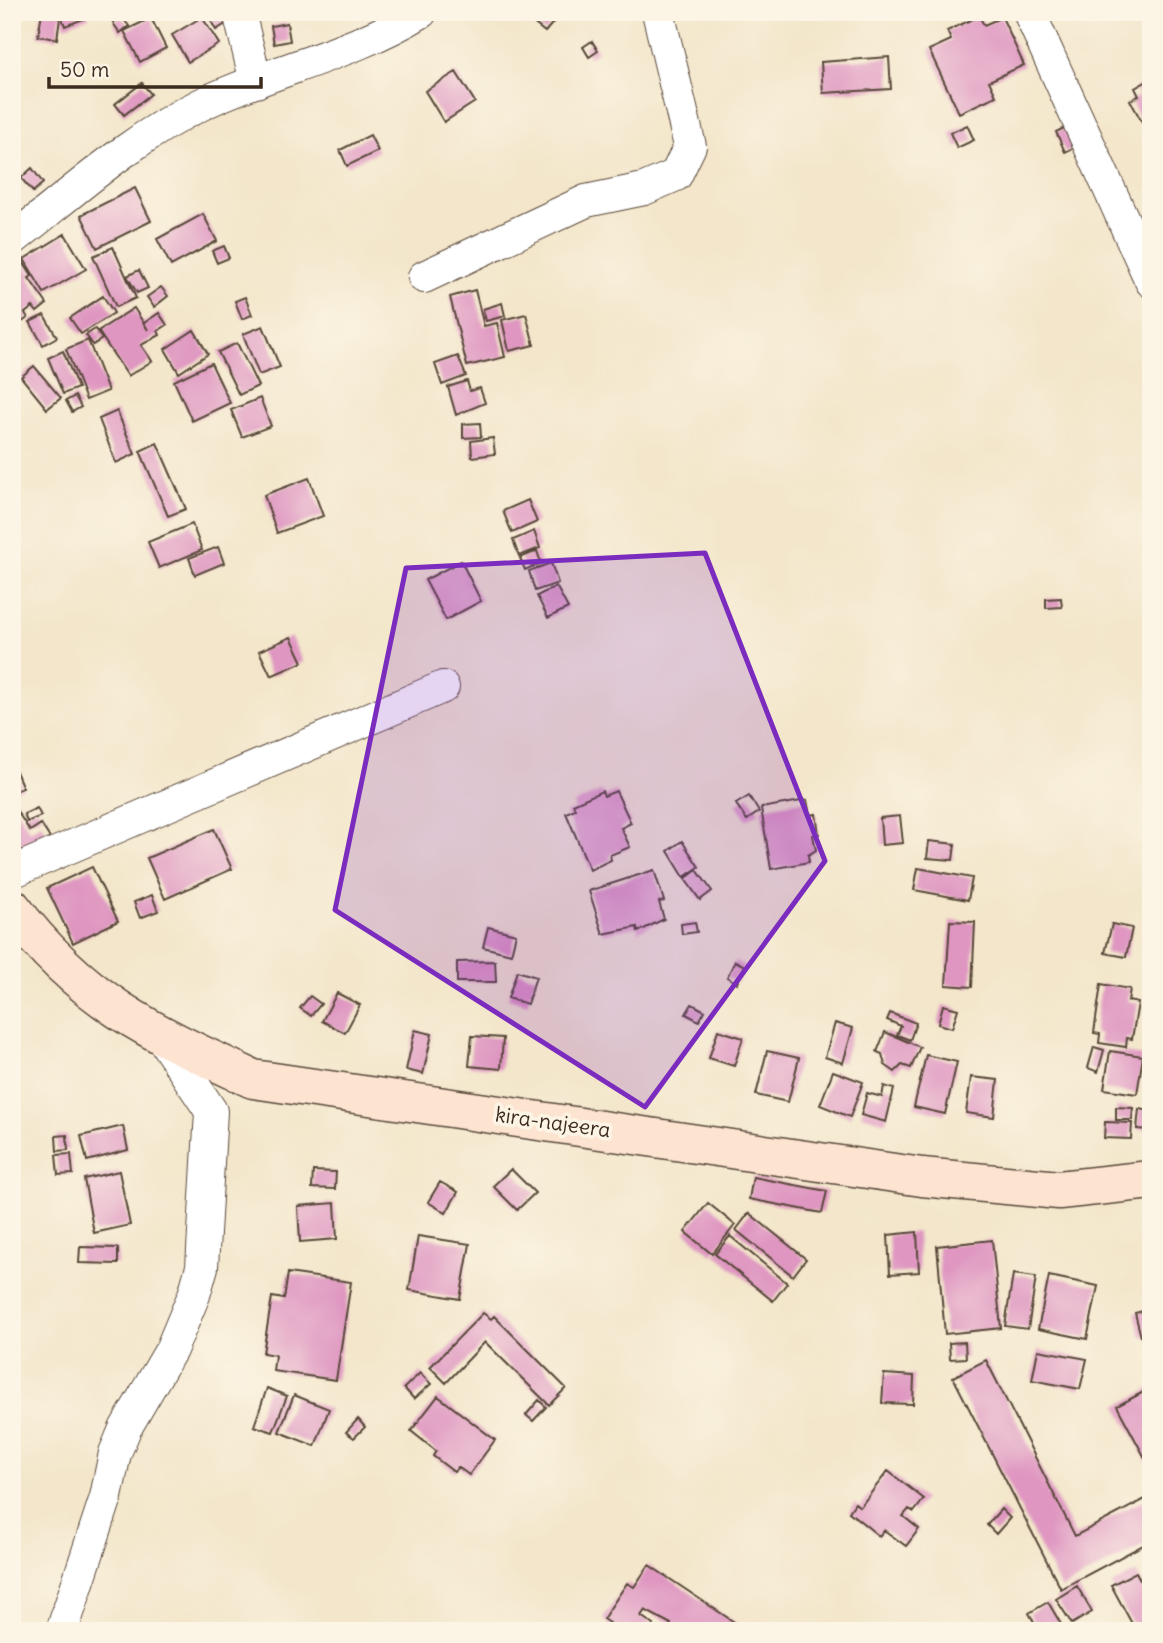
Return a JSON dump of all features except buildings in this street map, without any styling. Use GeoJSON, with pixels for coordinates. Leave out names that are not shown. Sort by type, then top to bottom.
{"type":"FeatureCollection","features":[{"type":"Feature","properties":{"kind":"street"},"geometry":{"type":"LineString","coordinates":[[239,12],[256,82]]}},
{"type":"Feature","properties":{"kind":"street"},"geometry":{"type":"LineString","coordinates":[[12,240],[83,183],[161,128],[204,103],[331,56],[395,28],[421,12]]}},
{"type":"Feature","properties":{"kind":"street"},"geometry":{"type":"LineString","coordinates":[[424,277],[586,201],[643,189],[676,175],[690,146],[658,12]]}},
{"type":"Feature","properties":{"kind":"street"},"geometry":{"type":"LineString","coordinates":[[1029,12],[1151,281]]}},
{"type":"Feature","properties":{"kind":"street"},"geometry":{"type":"LineString","coordinates":[[12,872],[443,687]]}},
{"type":"Feature","properties":{"kind":"street","name":"kira-najeera"},"geometry":{"type":"LineString","coordinates":[[12,908],[34,937],[99,998],[161,1036],[253,1079],[922,1177],[1059,1189],[1151,1180]]}},
{"type":"Feature","properties":{"kind":"street"},"geometry":{"type":"LineString","coordinates":[[62,1631],[106,1497],[120,1441],[171,1350],[194,1295],[202,1267],[211,1111],[161,1036]]}},
{"type":"Feature","properties":{"kind":"street"},"geometry":{"type":"LineString","coordinates":[[211,1111],[253,1079]]}},
{"type":"Feature","properties":{"kind":"highlighted area"},"geometry":{"type":"Polygon","coordinates":[[[705,553],[825,861],[645,1107],[335,910],[406,568],[705,553]]]}}]}
